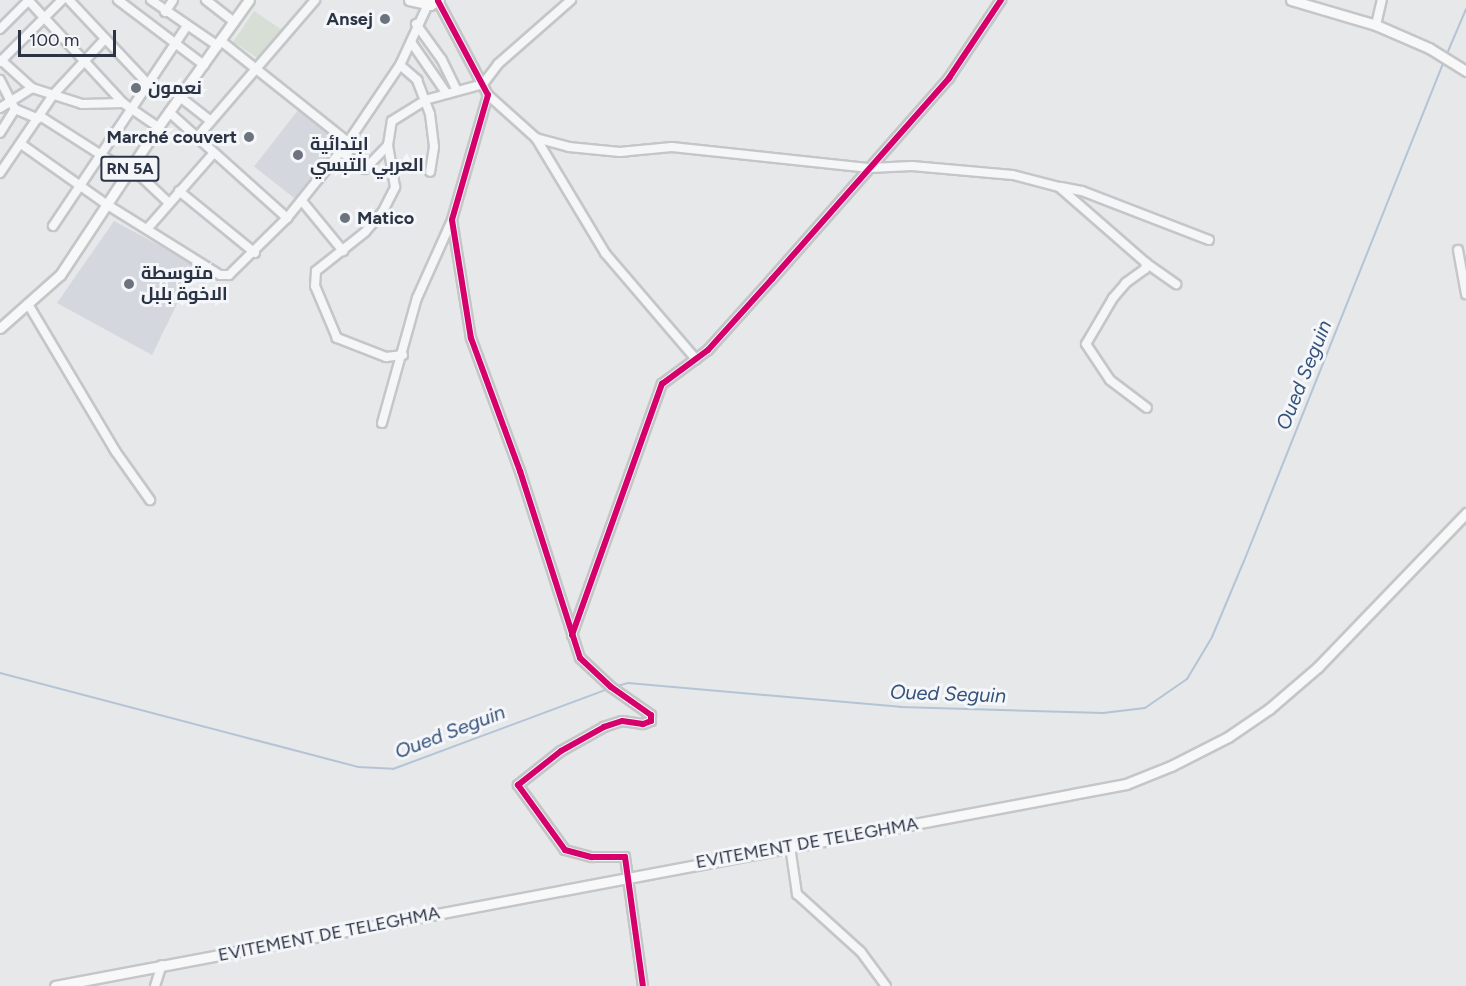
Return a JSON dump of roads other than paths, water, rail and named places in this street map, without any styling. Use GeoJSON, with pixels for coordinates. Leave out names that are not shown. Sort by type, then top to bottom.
{"type":"FeatureCollection","features":[{"type":"Feature","properties":{"kind":"main road","name":"RN 5A"},"geometry":{"type":"LineString","coordinates":[[0,326],[60,275],[129,169],[249,0]]}},
{"type":"Feature","properties":{"kind":"main road"},"geometry":{"type":"LineString","coordinates":[[410,0],[434,1]]}},
{"type":"Feature","properties":{"kind":"main road"},"geometry":{"type":"LineString","coordinates":[[1291,0],[1376,25],[1429,48],[1466,71]]}},
{"type":"Feature","properties":{"kind":"main road","name":"EVITEMENT DE TELEGHMA"},"geometry":{"type":"LineString","coordinates":[[55,986],[626,875],[1066,798],[1126,784],[1171,766],[1228,737],[1278,702],[1318,667],[1466,513]]}},
{"type":"Feature","properties":{"kind":"street"},"geometry":{"type":"LineString","coordinates":[[0,29],[29,0],[127,105],[158,127]]}},
{"type":"Feature","properties":{"kind":"street"},"geometry":{"type":"LineString","coordinates":[[62,0],[1,61],[32,87],[53,95],[82,104],[127,105]]}},
{"type":"Feature","properties":{"kind":"street"},"geometry":{"type":"LineString","coordinates":[[69,0],[103,41],[147,83]]}},
{"type":"Feature","properties":{"kind":"street"},"geometry":{"type":"LineString","coordinates":[[118,0],[174,45],[204,65]]}},
{"type":"Feature","properties":{"kind":"street"},"geometry":{"type":"LineString","coordinates":[[151,0],[165,12],[256,67],[348,142]]}},
{"type":"Feature","properties":{"kind":"street"},"geometry":{"type":"LineString","coordinates":[[165,12],[173,0]]}},
{"type":"Feature","properties":{"kind":"street"},"geometry":{"type":"LineString","coordinates":[[206,0],[234,22]]}},
{"type":"Feature","properties":{"kind":"street"},"geometry":{"type":"LineString","coordinates":[[199,135],[315,0]]}},
{"type":"Feature","properties":{"kind":"street"},"geometry":{"type":"LineString","coordinates":[[572,635],[662,384],[696,359],[950,78],[1001,0]]}},
{"type":"Feature","properties":{"kind":"street"},"geometry":{"type":"LineString","coordinates":[[1376,25],[1382,0]]}},
{"type":"Feature","properties":{"kind":"street"},"geometry":{"type":"LineString","coordinates":[[21,144],[106,204],[224,276],[255,253],[302,201],[341,152],[400,64],[411,42],[416,24],[434,1],[488,95],[536,138],[605,253],[696,359]]}},
{"type":"Feature","properties":{"kind":"street"},"geometry":{"type":"LineString","coordinates":[[403,355],[386,357],[337,338],[315,286],[316,270],[343,250],[383,211],[394,187],[388,145],[392,121],[425,99],[483,84],[498,64],[565,2]]}},
{"type":"Feature","properties":{"kind":"street"},"geometry":{"type":"LineString","coordinates":[[416,24],[442,60],[457,91]]}},
{"type":"Feature","properties":{"kind":"street"},"geometry":{"type":"LineString","coordinates":[[53,226],[100,155],[127,105],[147,83],[187,26]]}},
{"type":"Feature","properties":{"kind":"street"},"geometry":{"type":"LineString","coordinates":[[0,173],[53,95],[103,41]]}},
{"type":"Feature","properties":{"kind":"street"},"geometry":{"type":"LineString","coordinates":[[411,42],[447,94]]}},
{"type":"Feature","properties":{"kind":"street"},"geometry":{"type":"LineString","coordinates":[[400,64],[417,80],[425,99],[433,138],[430,172]]}},
{"type":"Feature","properties":{"kind":"street"},"geometry":{"type":"LineString","coordinates":[[0,80],[14,105],[100,155],[129,169],[168,202]]}},
{"type":"Feature","properties":{"kind":"street"},"geometry":{"type":"LineString","coordinates":[[0,133],[14,105],[32,87]]}},
{"type":"Feature","properties":{"kind":"street"},"geometry":{"type":"LineString","coordinates":[[382,423],[403,355],[417,298],[436,249],[452,220],[488,95]]}},
{"type":"Feature","properties":{"kind":"street"},"geometry":{"type":"LineString","coordinates":[[180,97],[211,120]]}},
{"type":"Feature","properties":{"kind":"street"},"geometry":{"type":"LineString","coordinates":[[0,108],[14,105]]}},
{"type":"Feature","properties":{"kind":"street"},"geometry":{"type":"LineString","coordinates":[[169,112],[199,135],[213,154],[287,218]]}},
{"type":"Feature","properties":{"kind":"street"},"geometry":{"type":"LineString","coordinates":[[536,138],[569,147],[610,151],[672,147],[870,168],[912,165],[1003,174],[1082,191],[1209,240]]}},
{"type":"Feature","properties":{"kind":"street"},"geometry":{"type":"LineString","coordinates":[[341,152],[365,169],[388,145]]}},
{"type":"Feature","properties":{"kind":"street"},"geometry":{"type":"LineString","coordinates":[[147,230],[168,202],[213,154]]}},
{"type":"Feature","properties":{"kind":"street"},"geometry":{"type":"LineString","coordinates":[[1059,187],[1146,263],[1176,284]]}},
{"type":"Feature","properties":{"kind":"street"},"geometry":{"type":"LineString","coordinates":[[178,191],[255,253]]}},
{"type":"Feature","properties":{"kind":"street"},"geometry":{"type":"LineString","coordinates":[[302,201],[343,250]]}},
{"type":"Feature","properties":{"kind":"street"},"geometry":{"type":"LineString","coordinates":[[452,220],[471,338],[520,471],[580,658],[596,675],[628,700],[648,710],[651,721],[622,721],[604,727],[561,751],[518,785],[565,850],[592,857],[625,857],[643,986]]}},
{"type":"Feature","properties":{"kind":"street"},"geometry":{"type":"LineString","coordinates":[[1458,250],[1466,294]]}},
{"type":"Feature","properties":{"kind":"street"},"geometry":{"type":"LineString","coordinates":[[1146,263],[1145,269],[1126,282],[1113,298],[1086,344],[1110,380],[1147,408]]}},
{"type":"Feature","properties":{"kind":"street"},"geometry":{"type":"LineString","coordinates":[[28,304],[116,452],[150,500]]}},
{"type":"Feature","properties":{"kind":"street"},"geometry":{"type":"LineString","coordinates":[[790,846],[797,894],[861,952],[886,986]]}},
{"type":"Feature","properties":{"kind":"street"},"geometry":{"type":"LineString","coordinates":[[155,986],[162,965]]}},
{"type":"Feature","properties":{"kind":"waterway","name":"Oued Seguin"},"geometry":{"type":"LineString","coordinates":[[1446,56],[1466,9]]}},
{"type":"Feature","properties":{"kind":"waterway","name":"Oued Seguin"},"geometry":{"type":"LineString","coordinates":[[614,687],[628,683],[900,707],[1103,713],[1145,708],[1187,679],[1212,637],[1244,561],[1444,61]]}},
{"type":"Feature","properties":{"kind":"waterway","name":"Oued Seguin"},"geometry":{"type":"LineString","coordinates":[[0,673],[358,767],[393,769],[608,689]]}},
{"type":"Feature","properties":{"kind":"place","name":"Ansej"},"geometry":{"type":"Point","coordinates":[385,19]}},
{"type":"Feature","properties":{"kind":"place","name":"نعمون"},"geometry":{"type":"Point","coordinates":[136,88]}},
{"type":"Feature","properties":{"kind":"place","name":"Marché couvert"},"geometry":{"type":"Point","coordinates":[249,137]}},
{"type":"Feature","properties":{"kind":"place","name":"ابتدائية العربي التبسي"},"geometry":{"type":"Point","coordinates":[298,155]}},
{"type":"Feature","properties":{"kind":"place","name":"Matico"},"geometry":{"type":"Point","coordinates":[345,218]}},
{"type":"Feature","properties":{"kind":"place","name":"متوسطة الاخوة بلبل"},"geometry":{"type":"Point","coordinates":[129,284]}}]}
